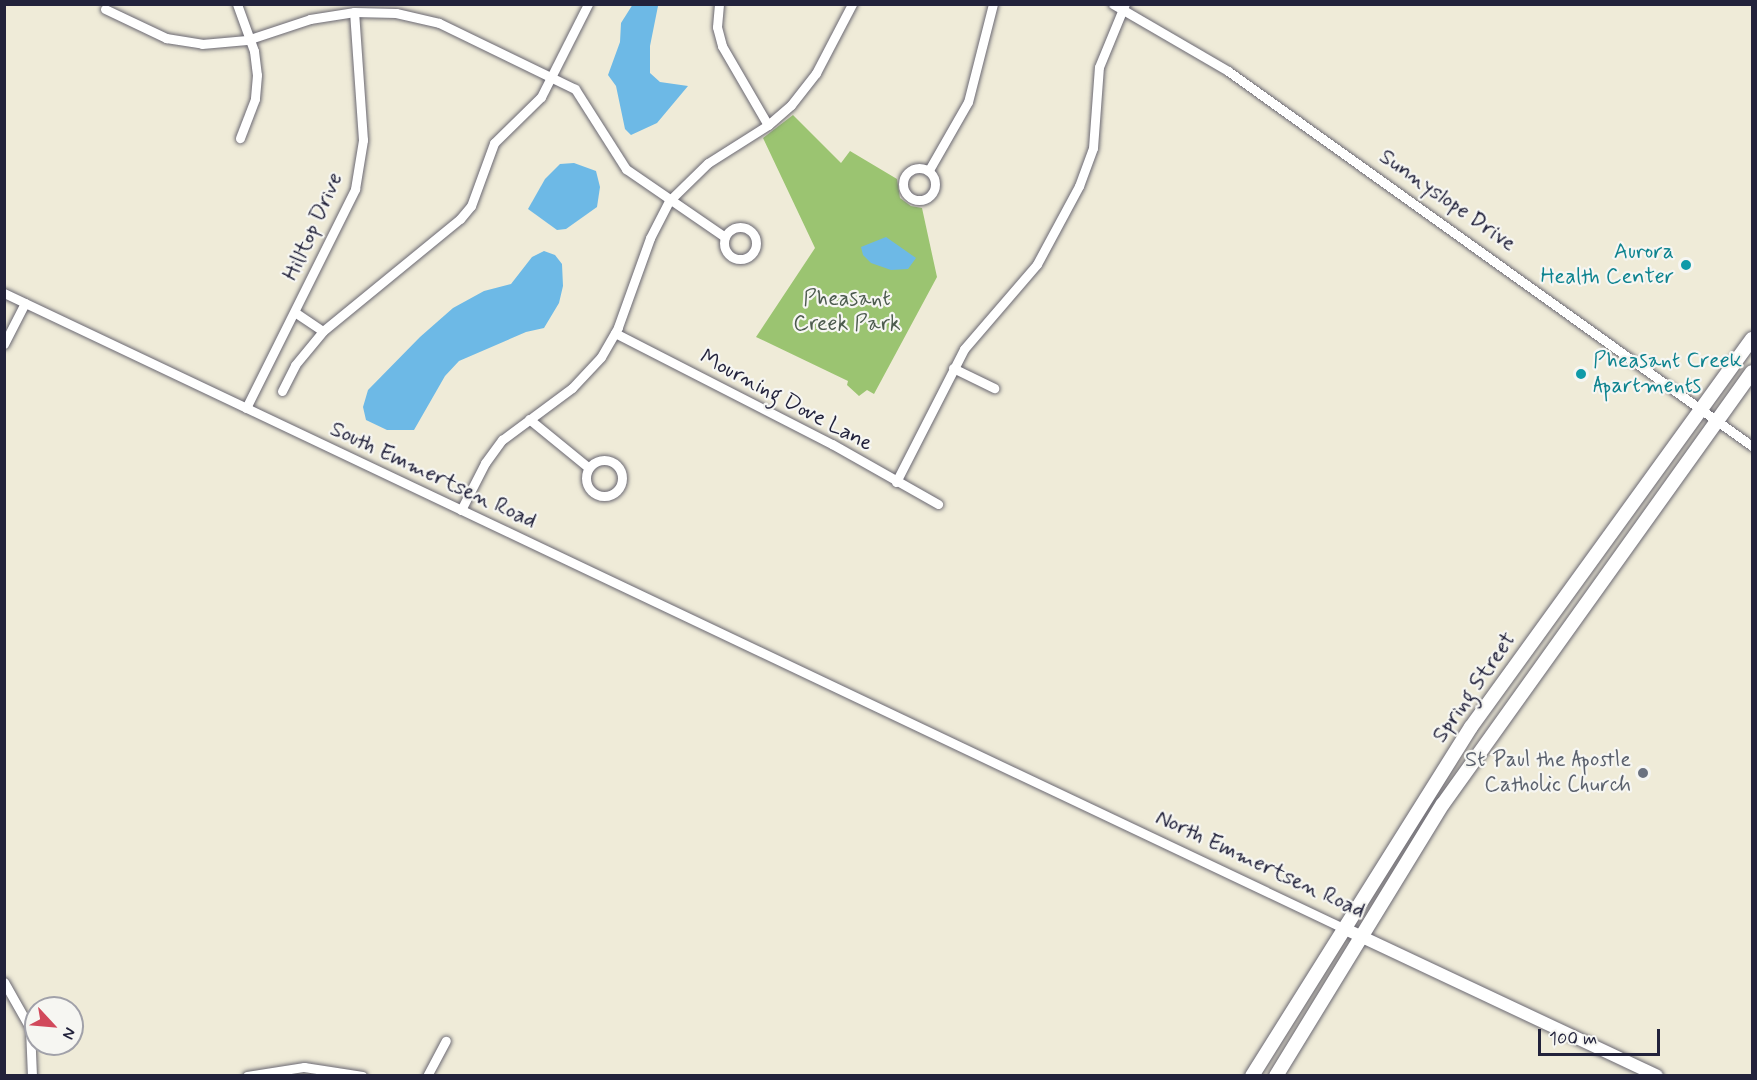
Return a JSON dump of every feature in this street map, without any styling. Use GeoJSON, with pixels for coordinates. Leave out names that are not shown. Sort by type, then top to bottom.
{"type":"FeatureCollection","features":[{"type":"Feature","properties":{"kind":"main road","name":"Spring Street"},"geometry":{"type":"LineString","coordinates":[[1252,1076],[1471,727],[1752,339]]}},
{"type":"Feature","properties":{"kind":"main road","name":"Spring Street"},"geometry":{"type":"LineString","coordinates":[[1275,1076],[1413,851],[1542,663],[1752,372]]}},
{"type":"Feature","properties":{"kind":"main road"},"geometry":{"type":"LineString","coordinates":[[1627,510],[1643,523]]}},
{"type":"Feature","properties":{"kind":"main road"},"geometry":{"type":"LineString","coordinates":[[1527,651],[1542,663]]}},
{"type":"Feature","properties":{"kind":"main road"},"geometry":{"type":"LineString","coordinates":[[1361,936],[1359,920],[1398,855],[1398,843],[1413,851]]}},
{"type":"Feature","properties":{"kind":"main road"},"geometry":{"type":"LineString","coordinates":[[1287,1018],[1305,1028],[1310,1005],[1344,946],[1343,928]]}},
{"type":"Feature","properties":{"kind":"street"},"geometry":{"type":"LineString","coordinates":[[237,4],[257,67],[256,91],[240,138]]}},
{"type":"Feature","properties":{"kind":"street"},"geometry":{"type":"LineString","coordinates":[[282,391],[296,365],[323,331],[460,219],[471,206],[494,143],[541,97],[588,4]]}},
{"type":"Feature","properties":{"kind":"street"},"geometry":{"type":"LineString","coordinates":[[719,4],[717,27],[722,46],[768,125]]}},
{"type":"Feature","properties":{"kind":"street"},"geometry":{"type":"LineString","coordinates":[[461,510],[493,451],[529,419],[586,375],[615,333],[653,232],[669,201],[708,163],[768,125],[812,79],[852,4]]}},
{"type":"Feature","properties":{"kind":"street"},"geometry":{"type":"LineString","coordinates":[[928,170],[965,108],[993,4]]}},
{"type":"Feature","properties":{"kind":"street","name":"Sunnyslope Drive"},"geometry":{"type":"LineString","coordinates":[[1113,4],[1124,7],[1228,70],[1701,407],[1752,446]]}},
{"type":"Feature","properties":{"kind":"street"},"geometry":{"type":"LineString","coordinates":[[896,482],[964,348],[1037,264],[1079,186],[1093,148],[1099,67],[1124,7]]}},
{"type":"Feature","properties":{"kind":"street"},"geometry":{"type":"LineString","coordinates":[[105,9],[150,32],[184,42],[220,44],[250,40],[310,20],[354,12],[396,13],[439,22],[576,89],[620,162],[669,201],[724,237]]}},
{"type":"Feature","properties":{"kind":"street","name":"Hilltop Drive"},"geometry":{"type":"LineString","coordinates":[[246,408],[349,205],[359,174],[363,140],[354,12]]}},
{"type":"Feature","properties":{"kind":"street","name":"South Emmertsen Road"},"geometry":{"type":"LineString","coordinates":[[4,293],[845,693]]}},
{"type":"Feature","properties":{"kind":"street"},"geometry":{"type":"LineString","coordinates":[[4,344],[25,303]]}},
{"type":"Feature","properties":{"kind":"street"},"geometry":{"type":"LineString","coordinates":[[296,313],[323,331]]}},
{"type":"Feature","properties":{"kind":"street","name":"Mourning Dove Lane"},"geometry":{"type":"LineString","coordinates":[[615,333],[832,444],[938,504]]}},
{"type":"Feature","properties":{"kind":"street"},"geometry":{"type":"LineString","coordinates":[[953,368],[994,388]]}},
{"type":"Feature","properties":{"kind":"street"},"geometry":{"type":"LineString","coordinates":[[529,419],[589,468]]}},
{"type":"Feature","properties":{"kind":"street"},"geometry":{"type":"LineString","coordinates":[[599,460],[616,464],[622,475],[620,487],[611,495],[594,494],[586,484],[589,468],[599,460]]}},
{"type":"Feature","properties":{"kind":"street","name":"North Emmertsen Road"},"geometry":{"type":"LineString","coordinates":[[845,693],[1657,1076]]}},
{"type":"Feature","properties":{"kind":"street"},"geometry":{"type":"LineString","coordinates":[[4,982],[30,1028],[34,1058],[32,1076]]}},
{"type":"Feature","properties":{"kind":"street"},"geometry":{"type":"LineString","coordinates":[[428,1076],[446,1041]]}},
{"type":"Feature","properties":{"kind":"street"},"geometry":{"type":"LineString","coordinates":[[247,1076],[304,1067],[362,1076]]}},
{"type":"Feature","properties":{"kind":"green space","name":"Pheasant Creek Park"},"geometry":{"type":"Polygon","coordinates":[[[793,115],[841,163],[850,151],[897,179],[900,198],[911,206],[922,208],[937,277],[874,394],[867,390],[859,396],[847,385],[848,381],[756,337],[815,248],[763,138],[793,115]]]}},
{"type":"Feature","properties":{"kind":"water"},"geometry":{"type":"Polygon","coordinates":[[[633,4],[658,6],[650,46],[650,73],[660,82],[688,86],[657,123],[631,135],[625,129],[616,86],[608,75],[620,42],[621,23],[633,4]]]}},
{"type":"Feature","properties":{"kind":"water"},"geometry":{"type":"Polygon","coordinates":[[[574,163],[596,171],[600,187],[597,207],[566,229],[557,230],[528,209],[545,179],[560,164],[574,163]]]}},
{"type":"Feature","properties":{"kind":"water"},"geometry":{"type":"Polygon","coordinates":[[[886,237],[916,258],[908,269],[891,270],[871,263],[863,255],[861,247],[886,237]]]}},
{"type":"Feature","properties":{"kind":"water"},"geometry":{"type":"Polygon","coordinates":[[[544,251],[555,255],[562,264],[563,286],[559,303],[544,328],[526,332],[459,361],[445,376],[414,430],[387,430],[366,420],[363,407],[368,390],[420,337],[453,308],[484,291],[511,284],[532,257],[544,251]]]}},
{"type":"Feature","properties":{"kind":"place","name":"Aurora Health Center"},"geometry":{"type":"Point","coordinates":[1686,265]}},
{"type":"Feature","properties":{"kind":"place","name":"Pheasant Creek Apartments"},"geometry":{"type":"Point","coordinates":[1581,374]}},
{"type":"Feature","properties":{"kind":"place","name":"St Paul the Apostle Catholic Church"},"geometry":{"type":"Point","coordinates":[1643,773]}}]}
